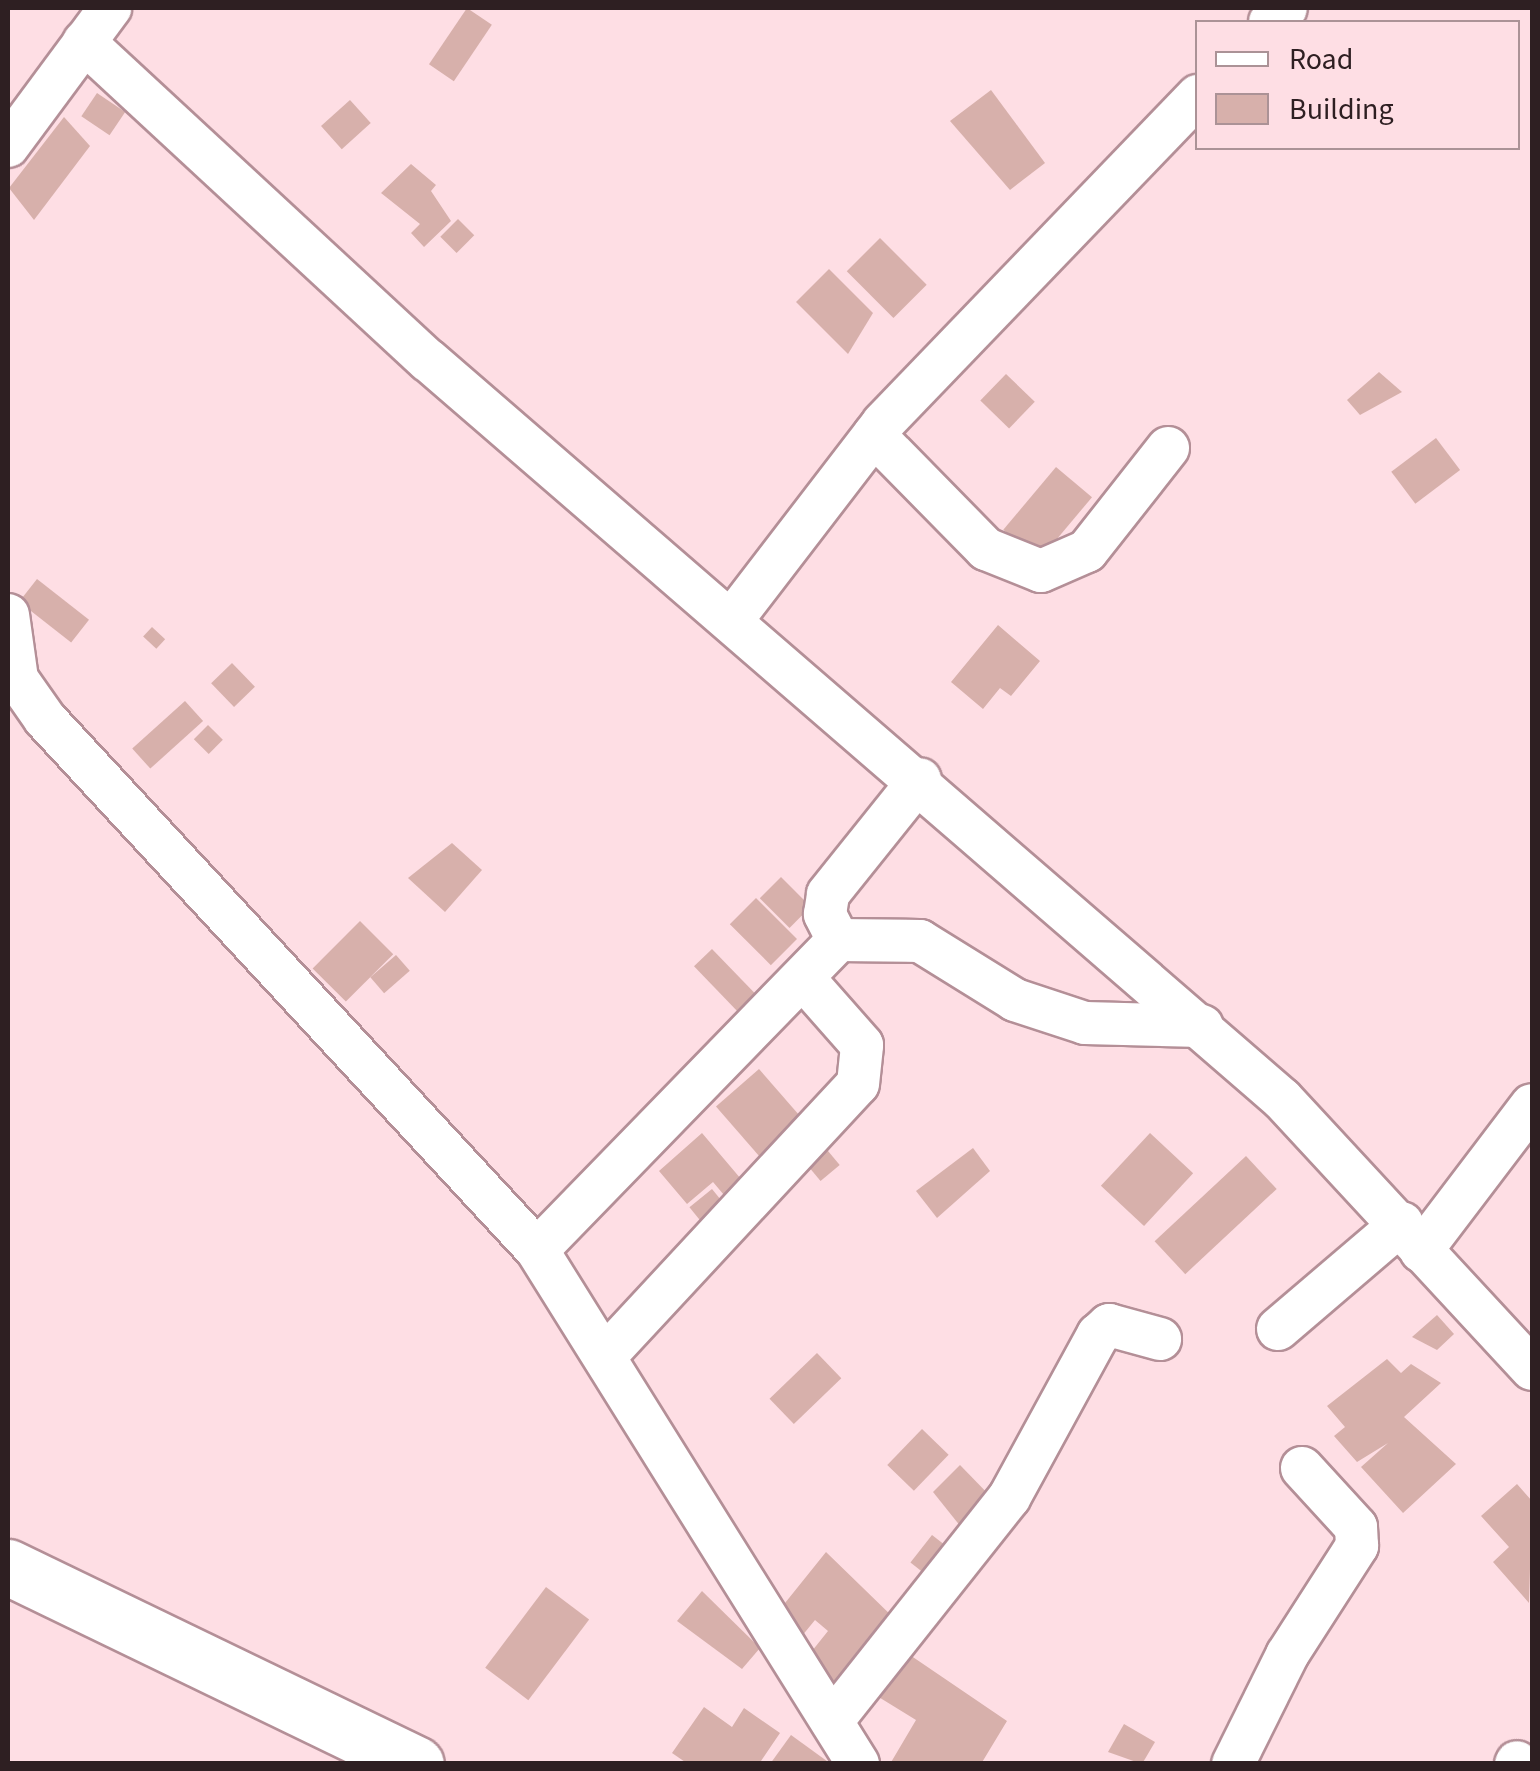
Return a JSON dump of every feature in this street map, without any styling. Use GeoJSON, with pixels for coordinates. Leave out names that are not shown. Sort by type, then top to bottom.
{"type":"FeatureCollection","features":[{"type":"Feature","properties":{"kind":"highway"},"geometry":{"type":"LineString","coordinates":[[8,1568],[416,1764]]}},
{"type":"Feature","properties":{"kind":"street"},"geometry":{"type":"LineString","coordinates":[[8,146],[110,8]]}},
{"type":"Feature","properties":{"kind":"street"},"geometry":{"type":"LineString","coordinates":[[84,42],[428,360],[734,616],[1202,1026],[1412,1237],[1532,1369]]}},
{"type":"Feature","properties":{"kind":"street"},"geometry":{"type":"LineString","coordinates":[[734,616],[874,434],[1195,99]]}},
{"type":"Feature","properties":{"kind":"street"},"geometry":{"type":"LineString","coordinates":[[874,434],[986,549],[1041,571],[1087,551],[1168,448]]}},
{"type":"Feature","properties":{"kind":"street"},"geometry":{"type":"LineString","coordinates":[[8,615],[17,679],[45,719],[537,1250],[858,1764]]}},
{"type":"Feature","properties":{"kind":"street"},"geometry":{"type":"LineString","coordinates":[[838,940],[825,914],[828,894],[920,779]]}},
{"type":"Feature","properties":{"kind":"street"},"geometry":{"type":"LineString","coordinates":[[537,1250],[838,940],[920,941],[1015,1000],[1085,1022],[1202,1026]]}},
{"type":"Feature","properties":{"kind":"street"},"geometry":{"type":"LineString","coordinates":[[605,1356],[858,1084],[862,1045],[804,978]]}},
{"type":"Feature","properties":{"kind":"street"},"geometry":{"type":"LineString","coordinates":[[1278,1329],[1412,1237],[1532,1105]]}},
{"type":"Feature","properties":{"kind":"street"},"geometry":{"type":"LineString","coordinates":[[832,1721],[1009,1498],[1098,1335],[1109,1325],[1160,1339]]}},
{"type":"Feature","properties":{"kind":"street"},"geometry":{"type":"LineString","coordinates":[[1233,1764],[1286,1654],[1357,1546],[1356,1527],[1302,1468]]}},
{"type":"Feature","properties":{"kind":"building"},"geometry":{"type":"Polygon","coordinates":[[[467,8],[492,25],[454,81],[429,64],[467,8]]]}},
{"type":"Feature","properties":{"kind":"building"},"geometry":{"type":"Polygon","coordinates":[[[991,90],[1045,163],[1010,190],[950,121],[991,90]]]}},
{"type":"Feature","properties":{"kind":"building"},"geometry":{"type":"Polygon","coordinates":[[[97,93],[125,112],[110,135],[81,116],[97,93]]]}},
{"type":"Feature","properties":{"kind":"building"},"geometry":{"type":"Polygon","coordinates":[[[350,100],[371,123],[342,149],[321,126],[350,100]]]}},
{"type":"Feature","properties":{"kind":"building"},"geometry":{"type":"Polygon","coordinates":[[[64,117],[90,146],[34,220],[9,188],[64,117]]]}},
{"type":"Feature","properties":{"kind":"building"},"geometry":{"type":"Polygon","coordinates":[[[411,164],[436,185],[431,191],[451,221],[424,247],[411,233],[420,224],[381,193],[411,164]]]}},
{"type":"Feature","properties":{"kind":"building"},"geometry":{"type":"Polygon","coordinates":[[[458,219],[474,235],[457,253],[440,237],[458,219]]]}},
{"type":"Feature","properties":{"kind":"building"},"geometry":{"type":"Polygon","coordinates":[[[880,238],[927,285],[893,318],[847,271],[880,238]]]}},
{"type":"Feature","properties":{"kind":"building"},"geometry":{"type":"Polygon","coordinates":[[[829,269],[873,313],[848,354],[796,302],[829,269]]]}},
{"type":"Feature","properties":{"kind":"building"},"geometry":{"type":"Polygon","coordinates":[[[1379,372],[1402,392],[1360,415],[1347,400],[1379,372]]]}},
{"type":"Feature","properties":{"kind":"building"},"geometry":{"type":"Polygon","coordinates":[[[1006,374],[1035,402],[1009,428],[980,401],[1006,374]]]}},
{"type":"Feature","properties":{"kind":"building"},"geometry":{"type":"Polygon","coordinates":[[[1436,438],[1460,470],[1415,504],[1391,472],[1436,438]]]}},
{"type":"Feature","properties":{"kind":"building"},"geometry":{"type":"Polygon","coordinates":[[[1056,467],[1092,497],[1039,560],[1003,530],[1056,467]]]}},
{"type":"Feature","properties":{"kind":"building"},"geometry":{"type":"Polygon","coordinates":[[[37,579],[89,620],[71,642],[19,602],[37,579]]]}},
{"type":"Feature","properties":{"kind":"building"},"geometry":{"type":"Polygon","coordinates":[[[998,625],[1040,661],[1011,696],[1000,688],[983,709],[951,682],[998,625]]]}},
{"type":"Feature","properties":{"kind":"building"},"geometry":{"type":"Polygon","coordinates":[[[152,627],[165,639],[156,649],[143,637],[152,627]]]}},
{"type":"Feature","properties":{"kind":"building"},"geometry":{"type":"Polygon","coordinates":[[[232,663],[255,687],[234,707],[211,683],[232,663]]]}},
{"type":"Feature","properties":{"kind":"building"},"geometry":{"type":"Polygon","coordinates":[[[185,701],[203,721],[150,769],[132,749],[185,701]]]}},
{"type":"Feature","properties":{"kind":"building"},"geometry":{"type":"Polygon","coordinates":[[[208,725],[223,740],[209,754],[194,739],[208,725]]]}},
{"type":"Feature","properties":{"kind":"building"},"geometry":{"type":"Polygon","coordinates":[[[452,843],[482,870],[445,912],[408,878],[452,843]]]}},
{"type":"Feature","properties":{"kind":"building"},"geometry":{"type":"Polygon","coordinates":[[[781,877],[811,907],[789,928],[760,898],[781,877]]]}},
{"type":"Feature","properties":{"kind":"building"},"geometry":{"type":"Polygon","coordinates":[[[756,898],[797,939],[771,965],[730,924],[756,898]]]}},
{"type":"Feature","properties":{"kind":"building"},"geometry":{"type":"Polygon","coordinates":[[[360,921],[393,954],[346,1002],[313,968],[360,921]]]}},
{"type":"Feature","properties":{"kind":"building"},"geometry":{"type":"Polygon","coordinates":[[[712,949],[761,999],[743,1017],[694,966],[712,949]]]}},
{"type":"Feature","properties":{"kind":"building"},"geometry":{"type":"Polygon","coordinates":[[[396,955],[410,971],[384,993],[370,977],[396,955]]]}},
{"type":"Feature","properties":{"kind":"building"},"geometry":{"type":"Polygon","coordinates":[[[759,1069],[805,1122],[762,1159],[716,1106],[759,1069]]]}},
{"type":"Feature","properties":{"kind":"building"},"geometry":{"type":"Polygon","coordinates":[[[702,1133],[752,1192],[735,1208],[713,1182],[687,1204],[659,1171],[702,1133]]]}},
{"type":"Feature","properties":{"kind":"building"},"geometry":{"type":"Polygon","coordinates":[[[1150,1133],[1193,1173],[1144,1226],[1101,1186],[1150,1133]]]}},
{"type":"Feature","properties":{"kind":"building"},"geometry":{"type":"Polygon","coordinates":[[[823,1145],[840,1165],[821,1181],[804,1161],[823,1145]]]}},
{"type":"Feature","properties":{"kind":"building"},"geometry":{"type":"Polygon","coordinates":[[[973,1148],[990,1171],[937,1218],[916,1191],[973,1148]]]}},
{"type":"Feature","properties":{"kind":"building"},"geometry":{"type":"Polygon","coordinates":[[[1246,1156],[1277,1189],[1185,1274],[1155,1241],[1246,1156]]]}},
{"type":"Feature","properties":{"kind":"building"},"geometry":{"type":"Polygon","coordinates":[[[712,1189],[730,1211],[707,1229],[689,1207],[712,1189]]]}},
{"type":"Feature","properties":{"kind":"building"},"geometry":{"type":"Polygon","coordinates":[[[1437,1315],[1454,1334],[1437,1350],[1412,1337],[1437,1315]]]}},
{"type":"Feature","properties":{"kind":"building"},"geometry":{"type":"Polygon","coordinates":[[[817,1353],[841,1378],[794,1424],[770,1399],[817,1353]]]}},
{"type":"Feature","properties":{"kind":"building"},"geometry":{"type":"Polygon","coordinates":[[[1387,1359],[1401,1373],[1411,1364],[1441,1383],[1404,1417],[1456,1464],[1403,1513],[1361,1467],[1388,1443],[1357,1462],[1334,1436],[1345,1427],[1327,1406],[1387,1359]]]}},
{"type":"Feature","properties":{"kind":"building"},"geometry":{"type":"Polygon","coordinates":[[[922,1429],[949,1455],[914,1491],[887,1465],[922,1429]]]}},
{"type":"Feature","properties":{"kind":"building"},"geometry":{"type":"Polygon","coordinates":[[[960,1465],[995,1501],[965,1532],[933,1492],[960,1465]]]}},
{"type":"Feature","properties":{"kind":"building"},"geometry":{"type":"Polygon","coordinates":[[[1517,1484],[1532,1501],[1529,1603],[1493,1562],[1509,1547],[1481,1516],[1517,1484]]]}},
{"type":"Feature","properties":{"kind":"building"},"geometry":{"type":"Polygon","coordinates":[[[932,1535],[956,1554],[935,1582],[910,1563],[932,1535]]]}},
{"type":"Feature","properties":{"kind":"building"},"geometry":{"type":"Polygon","coordinates":[[[826,1552],[897,1621],[834,1700],[808,1656],[828,1631],[815,1620],[797,1642],[777,1613],[826,1552]]]}},
{"type":"Feature","properties":{"kind":"building"},"geometry":{"type":"Polygon","coordinates":[[[546,1587],[589,1619],[528,1700],[485,1668],[546,1587]]]}},
{"type":"Feature","properties":{"kind":"building"},"geometry":{"type":"Polygon","coordinates":[[[702,1591],[760,1648],[742,1669],[677,1621],[702,1591]]]}},
{"type":"Feature","properties":{"kind":"building"},"geometry":{"type":"Polygon","coordinates":[[[904,1651],[1007,1721],[981,1764],[890,1764],[916,1720],[877,1696],[904,1651]]]}},
{"type":"Feature","properties":{"kind":"building"},"geometry":{"type":"Polygon","coordinates":[[[704,1707],[732,1727],[744,1708],[780,1733],[759,1764],[688,1764],[672,1753],[704,1707]]]}},
{"type":"Feature","properties":{"kind":"building"},"geometry":{"type":"Polygon","coordinates":[[[1124,1724],[1155,1742],[1142,1764],[1108,1752],[1124,1724]]]}},
{"type":"Feature","properties":{"kind":"building"},"geometry":{"type":"Polygon","coordinates":[[[791,1735],[831,1764],[770,1764],[791,1735]]]}}]}
